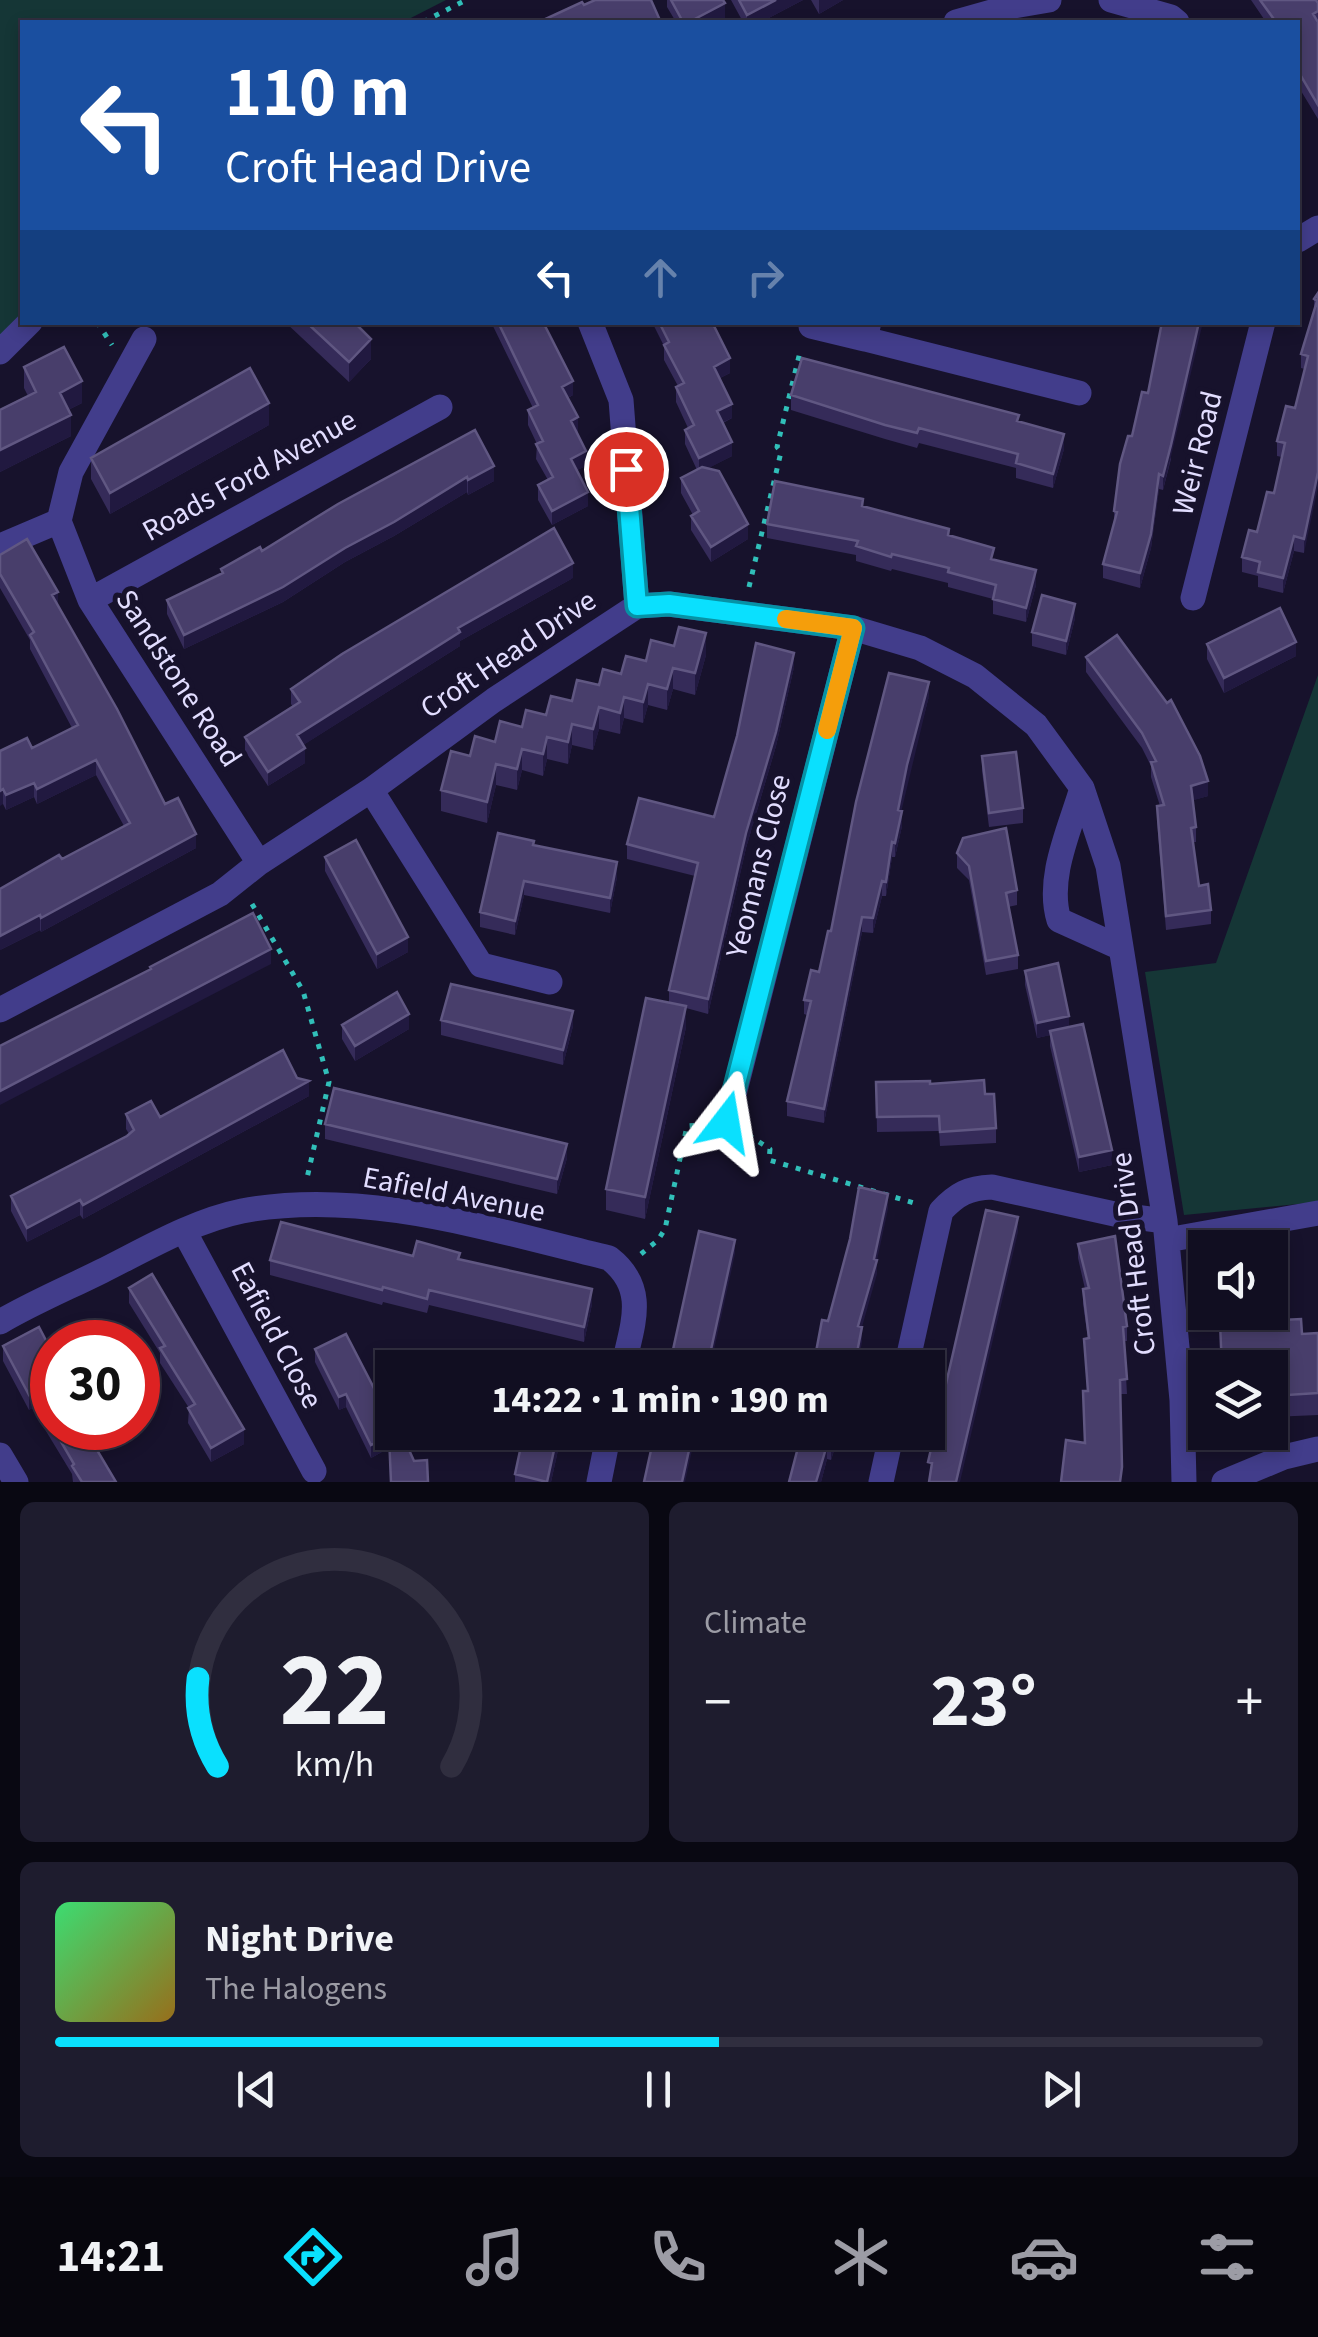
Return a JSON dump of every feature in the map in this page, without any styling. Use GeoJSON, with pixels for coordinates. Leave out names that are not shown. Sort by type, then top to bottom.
{"type":"FeatureCollection","features":[{"type":"Feature","properties":{"kind":"street"},"geometry":{"type":"LineString","coordinates":[[963,20],[1048,0]]}},
{"type":"Feature","properties":{"kind":"street"},"geometry":{"type":"LineString","coordinates":[[1111,0],[1175,20]]}},
{"type":"Feature","properties":{"kind":"street"},"geometry":{"type":"LineString","coordinates":[[0,352],[27,325]]}},
{"type":"Feature","properties":{"kind":"street"},"geometry":{"type":"LineString","coordinates":[[591,325],[621,400],[637,606]]}},
{"type":"Feature","properties":{"kind":"street","name":"Weir Road"},"geometry":{"type":"LineString","coordinates":[[1194,598],[1262,325]]}},
{"type":"Feature","properties":{"kind":"street"},"geometry":{"type":"LineString","coordinates":[[811,326],[867,331],[1079,392]]}},
{"type":"Feature","properties":{"kind":"street"},"geometry":{"type":"LineString","coordinates":[[0,546],[59,520],[72,472],[144,339]]}},
{"type":"Feature","properties":{"kind":"street","name":"Roads Ford Avenue"},"geometry":{"type":"LineString","coordinates":[[90,600],[440,407]]}},
{"type":"Feature","properties":{"kind":"street","name":"Sandstone Road"},"geometry":{"type":"LineString","coordinates":[[59,520],[90,600],[259,862]]}},
{"type":"Feature","properties":{"kind":"street","name":"Croft Head Drive"},"geometry":{"type":"LineString","coordinates":[[0,1010],[220,894],[259,862],[637,606],[669,604],[853,628],[920,648],[975,676],[1036,725],[1082,788],[1108,866],[1166,1230],[1182,1400],[1184,1482]]}},
{"type":"Feature","properties":{"kind":"street","name":"Yeomans Close"},"geometry":{"type":"LineString","coordinates":[[726,1122],[853,628]]}},
{"type":"Feature","properties":{"kind":"street"},"geometry":{"type":"LineString","coordinates":[[1082,788],[1056,877],[1053,902],[1059,920],[1121,948]]}},
{"type":"Feature","properties":{"kind":"street"},"geometry":{"type":"LineString","coordinates":[[370,790],[481,966],[550,982]]}},
{"type":"Feature","properties":{"kind":"street"},"geometry":{"type":"LineString","coordinates":[[910,1350],[941,1211],[954,1197],[972,1188],[992,1187],[1119,1215],[1166,1230],[1318,1212]]}},
{"type":"Feature","properties":{"kind":"street","name":"Eafield Avenue"},"geometry":{"type":"LineString","coordinates":[[3,1315],[184,1231],[240,1212],[300,1206],[346,1206],[420,1214],[609,1258],[621,1268]]}},
{"type":"Feature","properties":{"kind":"street","name":"Eafield Close"},"geometry":{"type":"LineString","coordinates":[[184,1231],[314,1471]]}},
{"type":"Feature","properties":{"kind":"street"},"geometry":{"type":"LineString","coordinates":[[621,1268],[636,1296],[626,1350]]}},
{"type":"Feature","properties":{"kind":"street"},"geometry":{"type":"LineString","coordinates":[[1224,1482],[1284,1457],[1318,1449]]}},
{"type":"Feature","properties":{"kind":"street"},"geometry":{"type":"LineString","coordinates":[[599,1482],[606,1450]]}},
{"type":"Feature","properties":{"kind":"street"},"geometry":{"type":"LineString","coordinates":[[881,1482],[888,1450]]}},
{"type":"Feature","properties":{"kind":"street"},"geometry":{"type":"LineString","coordinates":[[0,1455],[16,1482]]}},
{"type":"Feature","properties":{"kind":"path"},"geometry":{"type":"LineString","coordinates":[[428,20],[466,0]]}},
{"type":"Feature","properties":{"kind":"path"},"geometry":{"type":"LineString","coordinates":[[743,614],[782,452],[776,446],[798,355],[811,326]]}},
{"type":"Feature","properties":{"kind":"path"},"geometry":{"type":"LineString","coordinates":[[238,880],[303,991],[329,1082],[300,1206]]}},
{"type":"Feature","properties":{"kind":"path"},"geometry":{"type":"LineString","coordinates":[[621,1268],[658,1240],[665,1229],[687,1126],[726,1122],[770,1148],[769,1160],[941,1211]]}},
{"type":"Feature","properties":{"kind":"green space"},"geometry":{"type":"Polygon","coordinates":[[[0,0],[446,0],[407,20],[20,20],[21,325],[0,343],[0,0]]]}},
{"type":"Feature","properties":{"kind":"green space"},"geometry":{"type":"Polygon","coordinates":[[[1318,675],[1318,1202],[1184,1215],[1145,972],[1216,963],[1318,675]]]}},
{"type":"Feature","properties":{"kind":"building"},"geometry":{"type":"Polygon","coordinates":[[[595,0],[651,0],[659,18],[543,20],[582,2],[584,5],[595,0]]]}},
{"type":"Feature","properties":{"kind":"building"},"geometry":{"type":"Polygon","coordinates":[[[671,0],[725,3],[693,20],[682,20],[671,0]]]}},
{"type":"Feature","properties":{"kind":"building"},"geometry":{"type":"Polygon","coordinates":[[[739,0],[776,0],[747,15],[739,0]]]}},
{"type":"Feature","properties":{"kind":"building"},"geometry":{"type":"Polygon","coordinates":[[[1260,0],[1318,3],[1318,11],[1313,14],[1318,22],[1318,105],[1300,74],[1300,20],[1275,20],[1260,0]]]}},
{"type":"Feature","properties":{"kind":"building"},"geometry":{"type":"Polygon","coordinates":[[[1318,293],[1318,472],[1304,539],[1294,536],[1283,578],[1258,572],[1260,562],[1242,557],[1249,530],[1257,532],[1267,492],[1274,493],[1285,443],[1277,441],[1286,406],[1295,408],[1308,356],[1301,354],[1318,293]]]}},
{"type":"Feature","properties":{"kind":"building"},"geometry":{"type":"Polygon","coordinates":[[[309,325],[357,325],[371,339],[349,362],[309,325]]]}},
{"type":"Feature","properties":{"kind":"building"},"geometry":{"type":"Polygon","coordinates":[[[499,325],[545,325],[573,381],[562,387],[578,417],[571,421],[586,451],[571,459],[588,492],[552,511],[538,485],[553,477],[536,444],[543,441],[528,410],[538,405],[499,325]]]}},
{"type":"Feature","properties":{"kind":"building"},"geometry":{"type":"Polygon","coordinates":[[[660,325],[714,325],[730,358],[714,367],[732,404],[717,411],[732,442],[699,458],[685,430],[694,425],[676,387],[684,383],[664,345],[669,342],[660,325]]]}},
{"type":"Feature","properties":{"kind":"building"},"geometry":{"type":"Polygon","coordinates":[[[1161,325],[1198,325],[1163,476],[1159,474],[1151,534],[1140,573],[1103,564],[1117,512],[1114,511],[1120,464],[1128,436],[1132,436],[1142,392],[1148,393],[1161,325]]]}},
{"type":"Feature","properties":{"kind":"building"},"geometry":{"type":"Polygon","coordinates":[[[64,347],[82,381],[60,393],[71,415],[0,450],[0,410],[36,392],[24,367],[64,347]]]}},
{"type":"Feature","properties":{"kind":"building"},"geometry":{"type":"Polygon","coordinates":[[[802,358],[1019,415],[1017,421],[1064,434],[1053,474],[1016,463],[1018,454],[919,428],[917,433],[885,425],[791,395],[802,358]]]}},
{"type":"Feature","properties":{"kind":"building"},"geometry":{"type":"Polygon","coordinates":[[[250,368],[269,403],[110,493],[91,458],[250,368]]]}},
{"type":"Feature","properties":{"kind":"building"},"geometry":{"type":"Polygon","coordinates":[[[475,430],[494,466],[468,480],[467,477],[283,587],[184,635],[167,600],[223,573],[221,569],[260,547],[262,551],[338,504],[475,430]]]}},
{"type":"Feature","properties":{"kind":"building"},"geometry":{"type":"Polygon","coordinates":[[[702,467],[719,471],[748,524],[711,547],[691,516],[699,511],[681,478],[702,467]]]}},
{"type":"Feature","properties":{"kind":"building"},"geometry":{"type":"Polygon","coordinates":[[[775,481],[863,499],[862,506],[949,529],[948,535],[994,548],[991,559],[1036,570],[1026,608],[993,599],[996,585],[948,572],[949,568],[892,554],[891,557],[856,546],[858,541],[767,524],[775,481]]]}},
{"type":"Feature","properties":{"kind":"building"},"geometry":{"type":"Polygon","coordinates":[[[554,528],[573,563],[458,628],[460,632],[297,735],[305,748],[268,772],[245,737],[300,702],[291,689],[342,654],[554,528]]]}},
{"type":"Feature","properties":{"kind":"building"},"geometry":{"type":"Polygon","coordinates":[[[27,539],[58,592],[52,595],[165,804],[178,798],[196,834],[0,936],[0,889],[59,855],[62,859],[130,823],[96,760],[37,789],[34,783],[6,795],[3,789],[0,791],[0,751],[27,738],[32,748],[78,725],[30,635],[34,632],[0,574],[0,555],[27,539]]]}},
{"type":"Feature","properties":{"kind":"building"},"geometry":{"type":"Polygon","coordinates":[[[1042,595],[1075,604],[1066,641],[1032,632],[1042,595]]]}},
{"type":"Feature","properties":{"kind":"building"},"geometry":{"type":"Polygon","coordinates":[[[1280,608],[1296,642],[1224,678],[1207,644],[1280,608]]]}},
{"type":"Feature","properties":{"kind":"building"},"geometry":{"type":"Polygon","coordinates":[[[679,627],[706,633],[695,673],[673,668],[667,689],[648,684],[643,702],[624,697],[620,713],[599,707],[593,729],[572,724],[568,742],[547,737],[543,754],[522,749],[517,769],[496,764],[487,802],[441,790],[451,751],[470,756],[475,736],[495,742],[500,721],[522,727],[526,710],[546,715],[551,696],[572,701],[577,680],[599,685],[603,669],[621,674],[626,656],[646,661],[651,640],[674,646],[679,627]]]}},
{"type":"Feature","properties":{"kind":"building"},"geometry":{"type":"Polygon","coordinates":[[[1117,635],[1167,703],[1171,700],[1200,756],[1208,781],[1191,786],[1196,827],[1191,828],[1199,886],[1208,884],[1211,910],[1166,916],[1157,806],[1164,805],[1151,762],[1156,761],[1142,733],[1086,657],[1117,635]]]}},
{"type":"Feature","properties":{"kind":"building"},"geometry":{"type":"Polygon","coordinates":[[[756,643],[794,653],[746,833],[708,999],[669,990],[698,863],[627,844],[639,798],[714,817],[737,736],[756,643]]]}},
{"type":"Feature","properties":{"kind":"building"},"geometry":{"type":"Polygon","coordinates":[[[889,673],[929,682],[907,765],[898,810],[902,811],[886,882],[882,881],[873,918],[862,917],[824,1109],[787,1101],[811,1001],[804,1000],[811,970],[819,972],[831,931],[856,802],[889,673]]]}},
{"type":"Feature","properties":{"kind":"building"},"geometry":{"type":"Polygon","coordinates":[[[1016,752],[1023,808],[989,813],[982,756],[1016,752]]]}},
{"type":"Feature","properties":{"kind":"building"},"geometry":{"type":"Polygon","coordinates":[[[1006,828],[1017,890],[1006,893],[1018,955],[986,961],[969,866],[957,853],[963,838],[1006,828]]]}},
{"type":"Feature","properties":{"kind":"building"},"geometry":{"type":"Polygon","coordinates":[[[498,833],[534,841],[533,845],[617,862],[610,898],[524,881],[515,921],[480,912],[498,833]]]}},
{"type":"Feature","properties":{"kind":"building"},"geometry":{"type":"Polygon","coordinates":[[[356,840],[408,937],[377,954],[325,857],[356,840]]]}},
{"type":"Feature","properties":{"kind":"building"},"geometry":{"type":"Polygon","coordinates":[[[253,913],[271,949],[0,1091],[0,1046],[253,913]]]}},
{"type":"Feature","properties":{"kind":"building"},"geometry":{"type":"Polygon","coordinates":[[[1058,963],[1069,1016],[1037,1023],[1025,971],[1058,963]]]}},
{"type":"Feature","properties":{"kind":"building"},"geometry":{"type":"Polygon","coordinates":[[[451,984],[573,1011],[563,1050],[441,1020],[451,984]]]}},
{"type":"Feature","properties":{"kind":"building"},"geometry":{"type":"Polygon","coordinates":[[[397,992],[409,1014],[355,1046],[342,1025],[397,992]]]}},
{"type":"Feature","properties":{"kind":"building"},"geometry":{"type":"Polygon","coordinates":[[[646,998],[686,1006],[645,1197],[606,1189],[646,998]]]}},
{"type":"Feature","properties":{"kind":"building"},"geometry":{"type":"Polygon","coordinates":[[[1083,1024],[1112,1150],[1079,1157],[1050,1031],[1083,1024]]]}},
{"type":"Feature","properties":{"kind":"building"},"geometry":{"type":"Polygon","coordinates":[[[283,1050],[297,1078],[309,1081],[83,1205],[80,1200],[27,1228],[11,1196],[127,1136],[134,1130],[126,1114],[151,1101],[160,1117],[283,1050]]]}},
{"type":"Feature","properties":{"kind":"building"},"geometry":{"type":"Polygon","coordinates":[[[984,1080],[985,1094],[994,1094],[996,1128],[940,1132],[939,1116],[877,1117],[876,1082],[984,1080]]]}},
{"type":"Feature","properties":{"kind":"building"},"geometry":{"type":"Polygon","coordinates":[[[334,1088],[567,1144],[557,1179],[325,1124],[334,1088]]]}},
{"type":"Feature","properties":{"kind":"building"},"geometry":{"type":"Polygon","coordinates":[[[859,1187],[888,1194],[874,1259],[877,1260],[858,1326],[862,1327],[858,1350],[816,1350],[822,1320],[828,1321],[859,1187]]]}},
{"type":"Feature","properties":{"kind":"building"},"geometry":{"type":"Polygon","coordinates":[[[986,1210],[1018,1217],[956,1482],[929,1482],[931,1450],[945,1450],[945,1388],[986,1210]]]}},
{"type":"Feature","properties":{"kind":"building"},"geometry":{"type":"Polygon","coordinates":[[[281,1222],[413,1256],[417,1241],[460,1253],[458,1259],[592,1289],[584,1327],[429,1290],[427,1299],[383,1287],[382,1290],[270,1260],[281,1222]]]}},
{"type":"Feature","properties":{"kind":"building"},"geometry":{"type":"Polygon","coordinates":[[[699,1231],[735,1240],[711,1350],[673,1350],[699,1231]]]}},
{"type":"Feature","properties":{"kind":"building"},"geometry":{"type":"Polygon","coordinates":[[[1115,1236],[1127,1326],[1123,1327],[1127,1379],[1120,1380],[1120,1482],[1061,1482],[1066,1440],[1085,1443],[1083,1391],[1088,1391],[1084,1339],[1089,1338],[1083,1289],[1089,1288],[1078,1244],[1115,1236]]]}},
{"type":"Feature","properties":{"kind":"building"},"geometry":{"type":"Polygon","coordinates":[[[152,1274],[244,1429],[211,1448],[188,1408],[195,1404],[160,1348],[165,1346],[160,1338],[160,1320],[149,1320],[129,1288],[152,1274]]]}},
{"type":"Feature","properties":{"kind":"building"},"geometry":{"type":"Polygon","coordinates":[[[1301,1319],[1302,1334],[1318,1333],[1318,1393],[1288,1395],[1288,1350],[1221,1350],[1220,1330],[1288,1330],[1288,1320],[1301,1319]]]}},
{"type":"Feature","properties":{"kind":"building"},"geometry":{"type":"Polygon","coordinates":[[[30,1332],[29,1395],[3,1346],[30,1332]]]}},
{"type":"Feature","properties":{"kind":"building"},"geometry":{"type":"Polygon","coordinates":[[[346,1334],[375,1390],[375,1443],[371,1445],[346,1394],[339,1397],[315,1349],[346,1334]]]}},
{"type":"Feature","properties":{"kind":"building"},"geometry":{"type":"Polygon","coordinates":[[[66,1450],[97,1450],[116,1482],[82,1482],[66,1450]]]}},
{"type":"Feature","properties":{"kind":"building"},"geometry":{"type":"Polygon","coordinates":[[[390,1450],[409,1450],[414,1461],[427,1460],[428,1482],[391,1482],[390,1450]]]}},
{"type":"Feature","properties":{"kind":"building"},"geometry":{"type":"Polygon","coordinates":[[[520,1450],[554,1450],[547,1482],[515,1474],[520,1450]]]}},
{"type":"Feature","properties":{"kind":"building"},"geometry":{"type":"Polygon","coordinates":[[[651,1450],[689,1450],[682,1482],[644,1482],[651,1450]]]}},
{"type":"Feature","properties":{"kind":"building"},"geometry":{"type":"Polygon","coordinates":[[[797,1450],[826,1450],[816,1482],[789,1482],[797,1450]]]}},
{"type":"Feature","properties":{"kind":"slow traffic"},"geometry":{"type":"LineString","coordinates":[[786,619],[853,628],[827,730]]}},
{"type":"Feature","properties":{"kind":"route"},"geometry":{"type":"LineString","coordinates":[[626,469],[637,606],[669,604],[853,628],[726,1122]]}}]}
